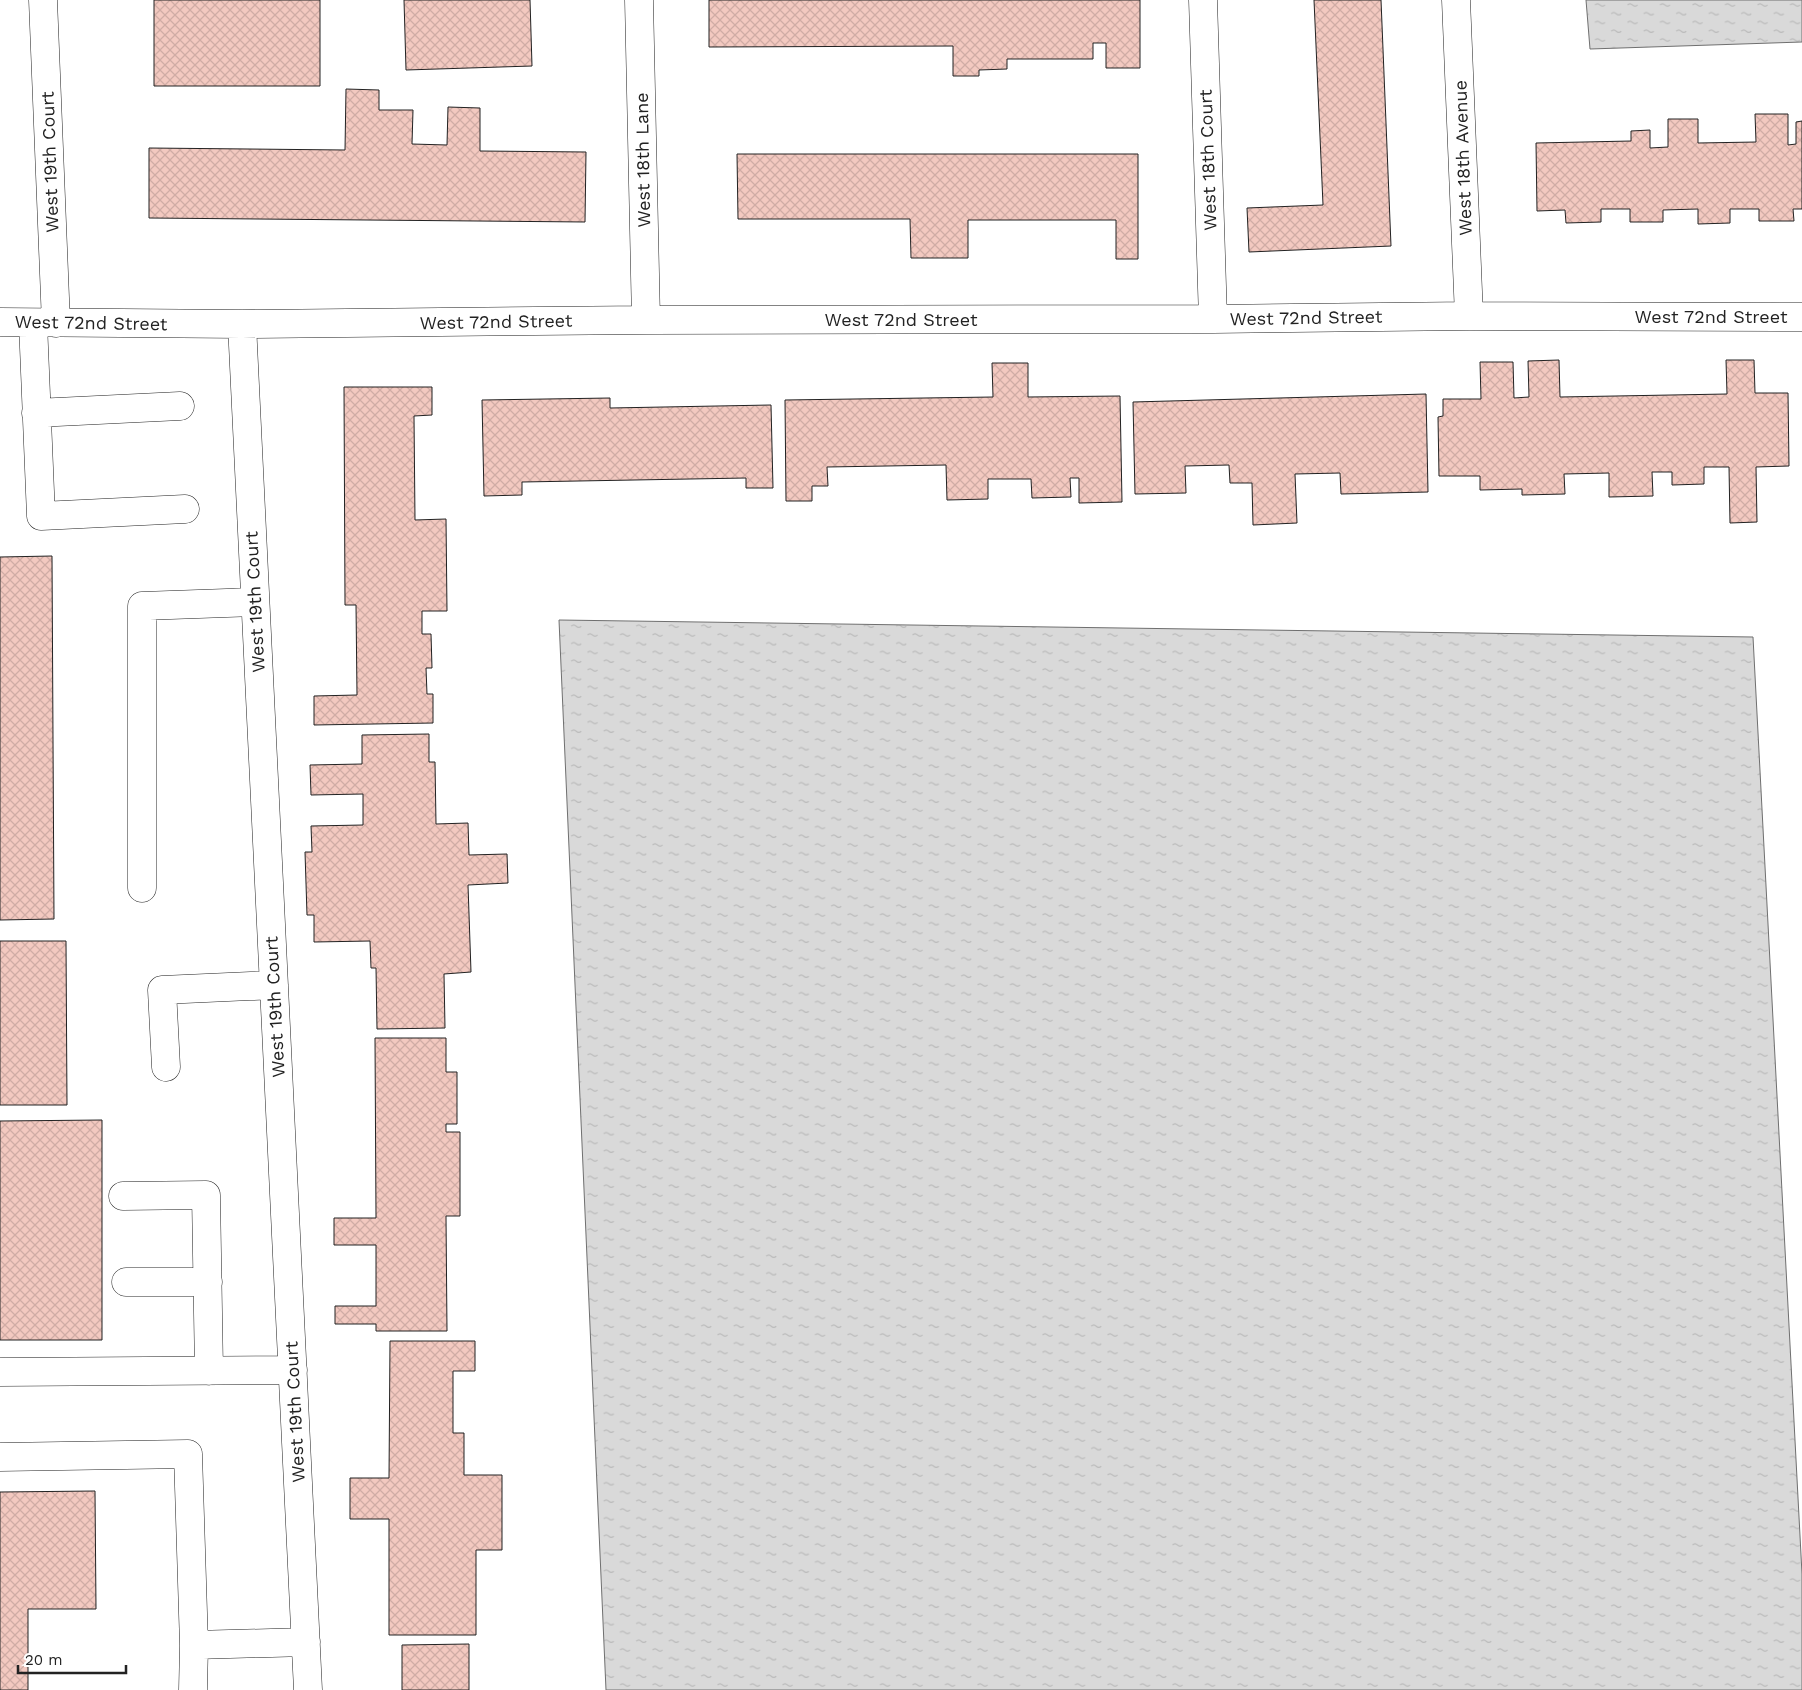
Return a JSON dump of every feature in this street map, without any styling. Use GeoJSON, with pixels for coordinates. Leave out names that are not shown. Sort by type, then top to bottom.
{"type":"FeatureCollection","features":[{"type":"Feature","properties":{"kind":"street","name":"West 19th Court"},"geometry":{"type":"LineString","coordinates":[[43,0],[45,323],[36,413],[41,516],[185,509]]}},
{"type":"Feature","properties":{"kind":"street","name":"West 18th Lane"},"geometry":{"type":"LineString","coordinates":[[639,0],[646,320]]}},
{"type":"Feature","properties":{"kind":"street","name":"West 18th Court"},"geometry":{"type":"LineString","coordinates":[[1203,0],[1213,319]]}},
{"type":"Feature","properties":{"kind":"street","name":"West 18th Avenue"},"geometry":{"type":"LineString","coordinates":[[1456,0],[1469,316]]}},
{"type":"Feature","properties":{"kind":"street","name":"West 72nd Street"},"geometry":{"type":"LineString","coordinates":[[0,322],[242,324],[1469,316],[1802,317]]}},
{"type":"Feature","properties":{"kind":"street","name":"West 19th Court"},"geometry":{"type":"LineString","coordinates":[[242,324],[308,1690]]}},
{"type":"Feature","properties":{"kind":"street"},"geometry":{"type":"LineString","coordinates":[[36,413],[180,406]]}},
{"type":"Feature","properties":{"kind":"street"},"geometry":{"type":"LineString","coordinates":[[142,888],[142,606],[255,602]]}},
{"type":"Feature","properties":{"kind":"street"},"geometry":{"type":"LineString","coordinates":[[166,1067],[162,990],[274,985]]}},
{"type":"Feature","properties":{"kind":"street"},"geometry":{"type":"LineString","coordinates":[[123,1196],[206,1195],[209,1371]]}},
{"type":"Feature","properties":{"kind":"street"},"geometry":{"type":"LineString","coordinates":[[126,1282],[208,1282]]}},
{"type":"Feature","properties":{"kind":"street"},"geometry":{"type":"LineString","coordinates":[[0,1372],[292,1370]]}},
{"type":"Feature","properties":{"kind":"street"},"geometry":{"type":"LineString","coordinates":[[0,1457],[188,1454],[194,1645],[193,1690]]}},
{"type":"Feature","properties":{"kind":"street"},"geometry":{"type":"LineString","coordinates":[[194,1645],[306,1642]]}},
{"type":"Feature","properties":{"kind":"water"},"geometry":{"type":"Polygon","coordinates":[[[1586,0],[1802,0],[1802,42],[1590,49],[1586,0]]]}},
{"type":"Feature","properties":{"kind":"water"},"geometry":{"type":"Polygon","coordinates":[[[559,620],[1753,637],[1802,1574],[1802,1690],[606,1690],[559,620]]]}},
{"type":"Feature","properties":{"kind":"building"},"geometry":{"type":"Polygon","coordinates":[[[154,0],[320,0],[320,86],[154,86],[154,0]]]}},
{"type":"Feature","properties":{"kind":"building"},"geometry":{"type":"Polygon","coordinates":[[[404,0],[530,0],[532,66],[406,70],[404,0]]]}},
{"type":"Feature","properties":{"kind":"building"},"geometry":{"type":"Polygon","coordinates":[[[709,0],[1140,0],[1140,68],[1106,68],[1106,43],[1093,43],[1093,59],[1007,59],[1007,69],[979,70],[979,76],[953,76],[953,46],[709,47],[709,0]]]}},
{"type":"Feature","properties":{"kind":"building"},"geometry":{"type":"Polygon","coordinates":[[[1314,0],[1381,0],[1391,246],[1249,252],[1247,208],[1323,205],[1314,0]]]}},
{"type":"Feature","properties":{"kind":"building"},"geometry":{"type":"Polygon","coordinates":[[[346,89],[379,90],[379,110],[413,110],[412,144],[447,145],[448,107],[480,108],[480,151],[586,152],[585,222],[149,218],[149,148],[345,150],[346,89]]]}},
{"type":"Feature","properties":{"kind":"building"},"geometry":{"type":"Polygon","coordinates":[[[1755,114],[1788,114],[1788,145],[1796,144],[1796,122],[1802,121],[1802,209],[1793,209],[1794,221],[1759,221],[1759,209],[1730,209],[1730,223],[1698,224],[1698,209],[1663,210],[1663,222],[1630,222],[1630,209],[1601,209],[1601,222],[1566,223],[1565,210],[1537,211],[1536,143],[1631,141],[1631,131],[1650,130],[1650,148],[1668,147],[1668,119],[1698,119],[1698,143],[1756,142],[1755,114]]]}},
{"type":"Feature","properties":{"kind":"building"},"geometry":{"type":"Polygon","coordinates":[[[737,154],[1138,154],[1138,259],[1116,259],[1116,220],[968,220],[968,258],[911,258],[910,219],[738,219],[737,154]]]}},
{"type":"Feature","properties":{"kind":"building"},"geometry":{"type":"Polygon","coordinates":[[[1559,360],[1560,397],[1727,394],[1726,360],[1754,360],[1755,393],[1788,393],[1789,466],[1756,467],[1757,522],[1730,523],[1729,467],[1704,467],[1704,484],[1672,485],[1672,472],[1652,472],[1653,496],[1609,497],[1609,473],[1564,474],[1565,494],[1522,495],[1522,489],[1480,490],[1480,476],[1439,476],[1438,417],[1443,416],[1443,399],[1481,399],[1480,362],[1513,362],[1514,398],[1529,397],[1528,361],[1559,360]]]}},
{"type":"Feature","properties":{"kind":"building"},"geometry":{"type":"Polygon","coordinates":[[[992,363],[1028,363],[1028,397],[1120,396],[1122,502],[1079,503],[1079,478],[1070,478],[1071,497],[1032,498],[1031,479],[988,479],[988,499],[947,500],[946,465],[827,467],[828,486],[812,486],[812,501],[786,501],[785,400],[993,397],[992,363]]]}},
{"type":"Feature","properties":{"kind":"building"},"geometry":{"type":"Polygon","coordinates":[[[344,387],[432,387],[432,415],[414,416],[415,520],[446,519],[447,611],[422,611],[422,634],[431,634],[432,668],[426,668],[427,694],[433,694],[433,723],[314,725],[314,696],[357,695],[356,605],[345,605],[344,387]]]}},
{"type":"Feature","properties":{"kind":"building"},"geometry":{"type":"Polygon","coordinates":[[[1426,394],[1428,492],[1341,494],[1340,473],[1295,474],[1297,523],[1253,525],[1252,483],[1230,483],[1229,465],[1185,466],[1186,493],[1135,494],[1133,402],[1426,394]]]}},
{"type":"Feature","properties":{"kind":"building"},"geometry":{"type":"Polygon","coordinates":[[[610,398],[610,408],[771,405],[773,488],[746,488],[746,478],[522,482],[522,495],[484,496],[482,400],[610,398]]]}},
{"type":"Feature","properties":{"kind":"building"},"geometry":{"type":"Polygon","coordinates":[[[52,556],[54,919],[0,920],[0,557],[52,556]]]}},
{"type":"Feature","properties":{"kind":"building"},"geometry":{"type":"Polygon","coordinates":[[[429,734],[429,762],[435,762],[436,824],[468,823],[469,855],[507,854],[508,883],[468,885],[471,972],[444,974],[445,1028],[377,1029],[376,968],[371,968],[370,941],[314,942],[314,915],[307,915],[305,852],[312,852],[311,826],[363,825],[363,794],[311,795],[310,765],[362,764],[362,735],[429,734]]]}},
{"type":"Feature","properties":{"kind":"building"},"geometry":{"type":"Polygon","coordinates":[[[0,941],[66,941],[67,1105],[0,1105],[0,941]]]}},
{"type":"Feature","properties":{"kind":"building"},"geometry":{"type":"Polygon","coordinates":[[[375,1038],[446,1038],[446,1072],[457,1072],[457,1124],[446,1124],[446,1132],[460,1132],[460,1216],[446,1216],[447,1331],[376,1331],[376,1324],[335,1324],[335,1306],[376,1306],[376,1245],[334,1245],[334,1218],[376,1218],[375,1038]]]}},
{"type":"Feature","properties":{"kind":"building"},"geometry":{"type":"Polygon","coordinates":[[[102,1120],[102,1340],[0,1340],[0,1121],[102,1120]]]}},
{"type":"Feature","properties":{"kind":"building"},"geometry":{"type":"Polygon","coordinates":[[[390,1341],[475,1341],[475,1371],[453,1371],[453,1433],[464,1433],[464,1475],[502,1475],[502,1550],[476,1550],[476,1635],[389,1635],[389,1519],[350,1519],[350,1478],[389,1478],[390,1341]]]}},
{"type":"Feature","properties":{"kind":"building"},"geometry":{"type":"Polygon","coordinates":[[[95,1491],[96,1609],[28,1609],[28,1690],[0,1690],[0,1492],[95,1491]]]}},
{"type":"Feature","properties":{"kind":"building"},"geometry":{"type":"Polygon","coordinates":[[[469,1644],[469,1690],[402,1690],[402,1645],[469,1644]]]}}]}
